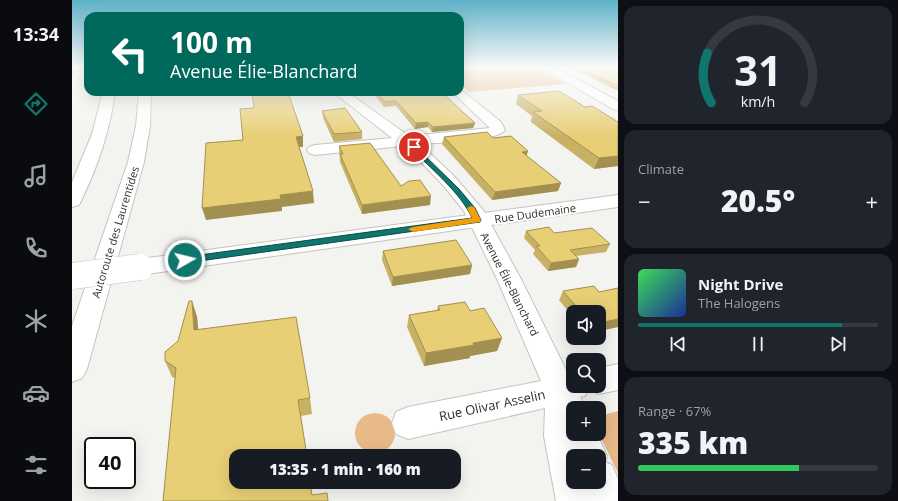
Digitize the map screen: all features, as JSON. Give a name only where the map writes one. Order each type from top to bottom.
[{"type":"main road","points":[[589,90],[618,106]]},
{"type":"main road","points":[[72,201],[96,144],[105,115],[108,96]]},
{"type":"main road","name":"Autoroute des Laurentides","points":[[72,369],[136,162],[143,126],[145,96]]},
{"type":"main road","name":"Avenue Élie-Blanchard","points":[[344,96],[418,150],[448,180],[470,206],[510,279],[570,398],[560,436],[575,501]]},
{"type":"main road","points":[[316,150],[491,133],[498,130],[496,125],[463,96]]},
{"type":"main road","name":"Rue Dudemaine","points":[[72,276],[618,201]]},
{"type":"main road","points":[[606,380],[618,377]]},
{"type":"main road","name":"Rue Olivar Asselin","points":[[408,423],[530,398],[570,398]]},
{"type":"main road","points":[[604,489],[609,501]]},
{"type":"shaded area","points":[[468,90],[489,90],[470,92]]},
{"type":"shaded area","points":[[618,411],[618,473],[602,441],[606,441],[606,414]]},
{"type":"shaded area","points":[[375,413],[389,419],[395,433],[393,440],[386,449],[364,449],[359,444],[355,433],[361,419]]},
{"type":"building","points":[[559,91],[585,107],[592,106],[618,122],[618,156],[599,158],[533,112],[542,111],[518,95]]},
{"type":"building","points":[[252,96],[289,96],[303,136],[296,137],[313,191],[280,195],[281,199],[202,208],[206,143],[243,140],[240,109],[254,108]]},
{"type":"building","points":[[380,96],[445,96],[475,123],[433,127],[428,122],[416,123],[396,101],[384,102]]},
{"type":"building","points":[[345,108],[362,132],[334,134],[322,111]]},
{"type":"building","points":[[487,132],[493,138],[511,136],[528,151],[522,152],[561,183],[495,192],[444,137]]},
{"type":"building","points":[[370,143],[401,186],[409,181],[420,180],[431,196],[362,205],[340,154],[343,154],[339,146]]},
{"type":"building","points":[[549,227],[554,233],[592,228],[610,244],[570,250],[579,259],[551,263],[536,246],[540,246],[526,231]]},
{"type":"building","points":[[456,240],[472,265],[393,277],[383,251]]},
{"type":"building","points":[[594,286],[599,292],[618,288],[618,319],[606,322],[606,305],[575,305],[563,291]]},
{"type":"building","points":[[189,301],[192,301],[194,330],[296,317],[310,398],[298,400],[306,449],[229,449],[229,489],[311,489],[312,495],[327,493],[328,501],[163,501],[176,368],[165,361],[165,352],[178,341]]},
{"type":"building","points":[[465,302],[470,311],[484,308],[502,338],[473,343],[474,345],[426,353],[409,315],[440,310],[438,306]]},
{"type":"slow traffic","points":[[413,229],[477,220],[471,208]]},
{"type":"route","points":[[185,260],[477,220],[470,206],[448,180],[414,147]]}]
